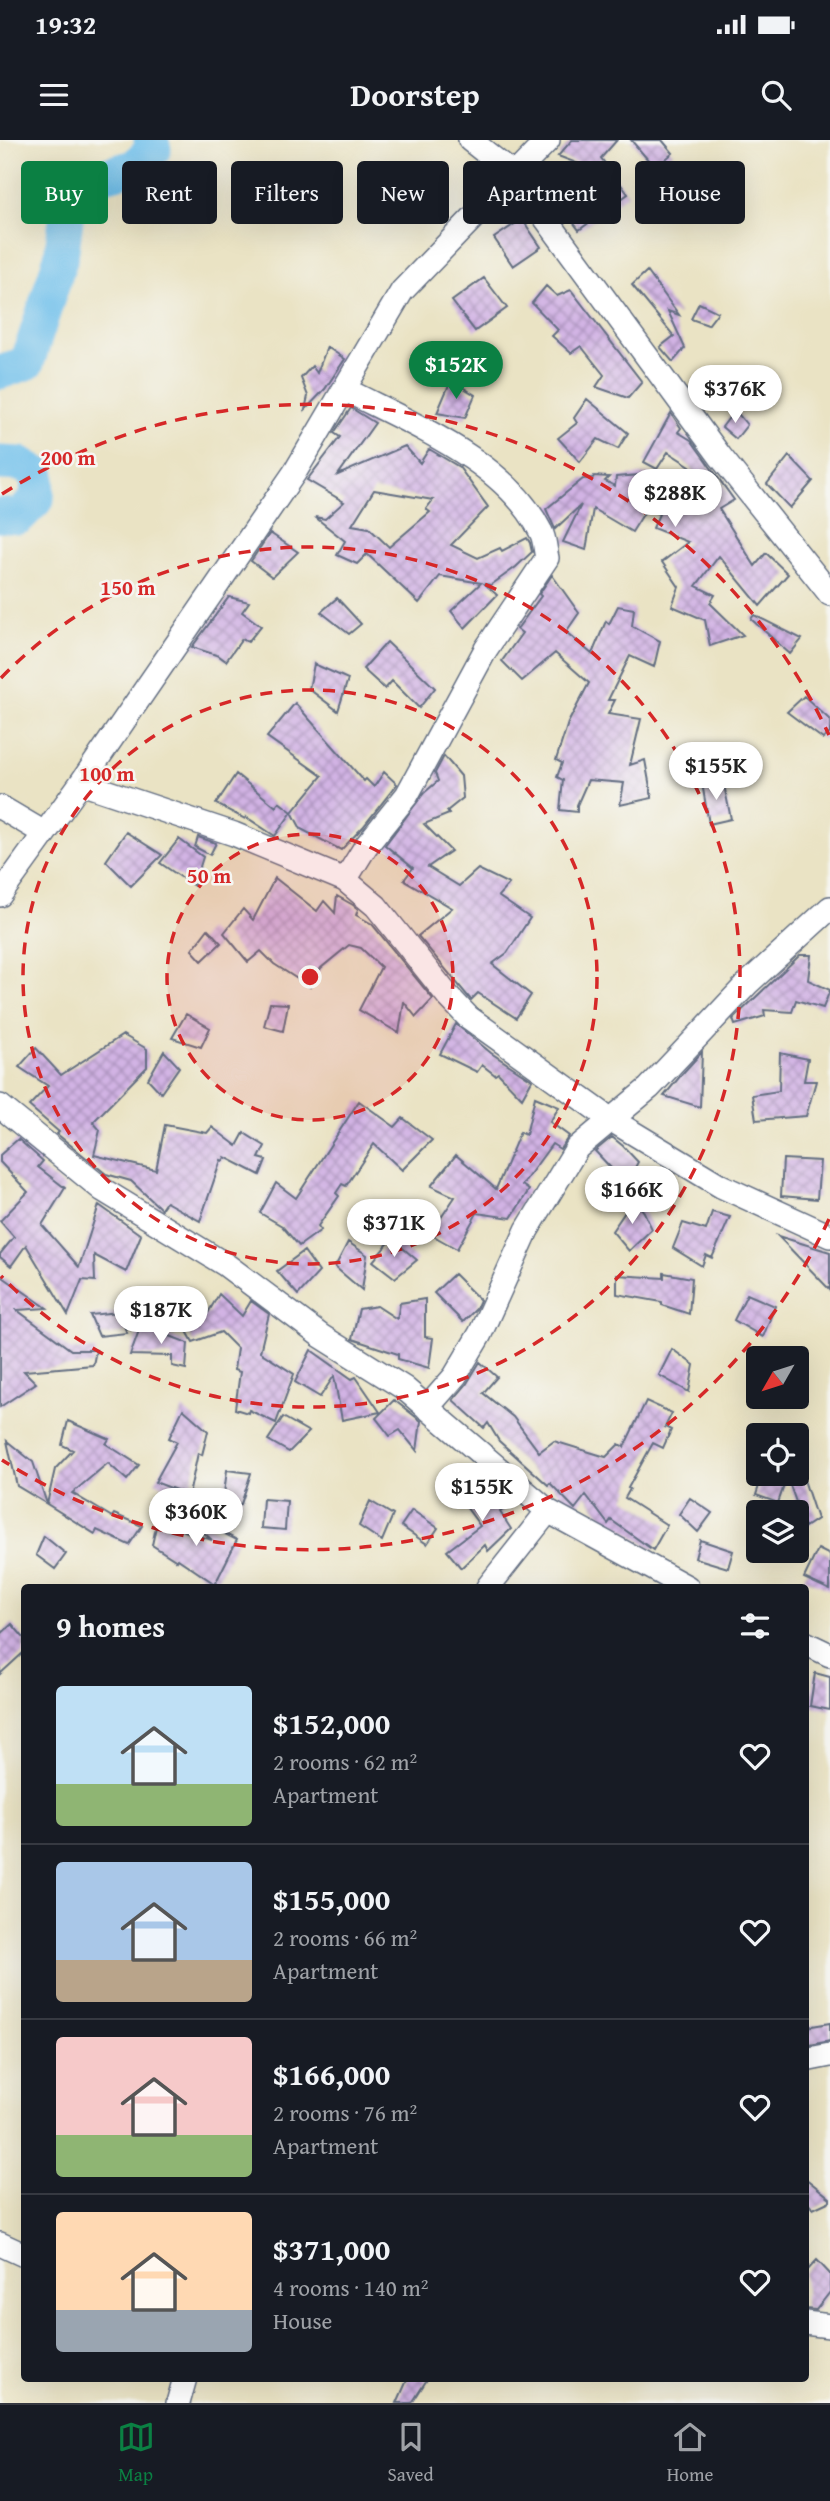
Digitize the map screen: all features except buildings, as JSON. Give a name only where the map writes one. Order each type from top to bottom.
[{"type":"street","points":[[470,140],[497,161]]},
{"type":"street","points":[[526,161],[548,140]]},
{"type":"street","points":[[0,895],[81,783],[295,471],[402,291],[466,224]]},
{"type":"street","points":[[550,224],[720,456],[830,594]]},
{"type":"street","points":[[344,389],[478,461],[520,500],[542,533],[547,558],[486,649],[407,795],[366,846],[345,880]]},
{"type":"street","points":[[81,783],[234,834],[345,880],[376,906],[468,1017],[610,1119],[721,1186],[830,1236]]},
{"type":"street","points":[[0,807],[44,833]]},
{"type":"street","points":[[428,1408],[455,1376],[480,1334],[527,1230],[578,1148],[649,1087],[747,984],[830,908]]},
{"type":"street","points":[[0,1106],[103,1190],[226,1265],[321,1336],[404,1388],[548,1511],[682,1584]]},
{"type":"street","points":[[490,1584],[548,1511]]},
{"type":"street","points":[[809,1645],[830,1655]]},
{"type":"street","points":[[809,2059],[830,2055]]},
{"type":"street","points":[[0,2245],[21,2254]]},
{"type":"street","points":[[809,2323],[830,2326]]},
{"type":"street","points":[[178,2403],[184,2382]]},
{"type":"waterway","points":[[0,372],[27,363],[61,257],[69,197],[94,178],[134,167],[154,149],[151,140]]},
{"type":"waterway","points":[[0,463],[21,464],[38,474],[37,499],[19,517],[0,515]]}]
